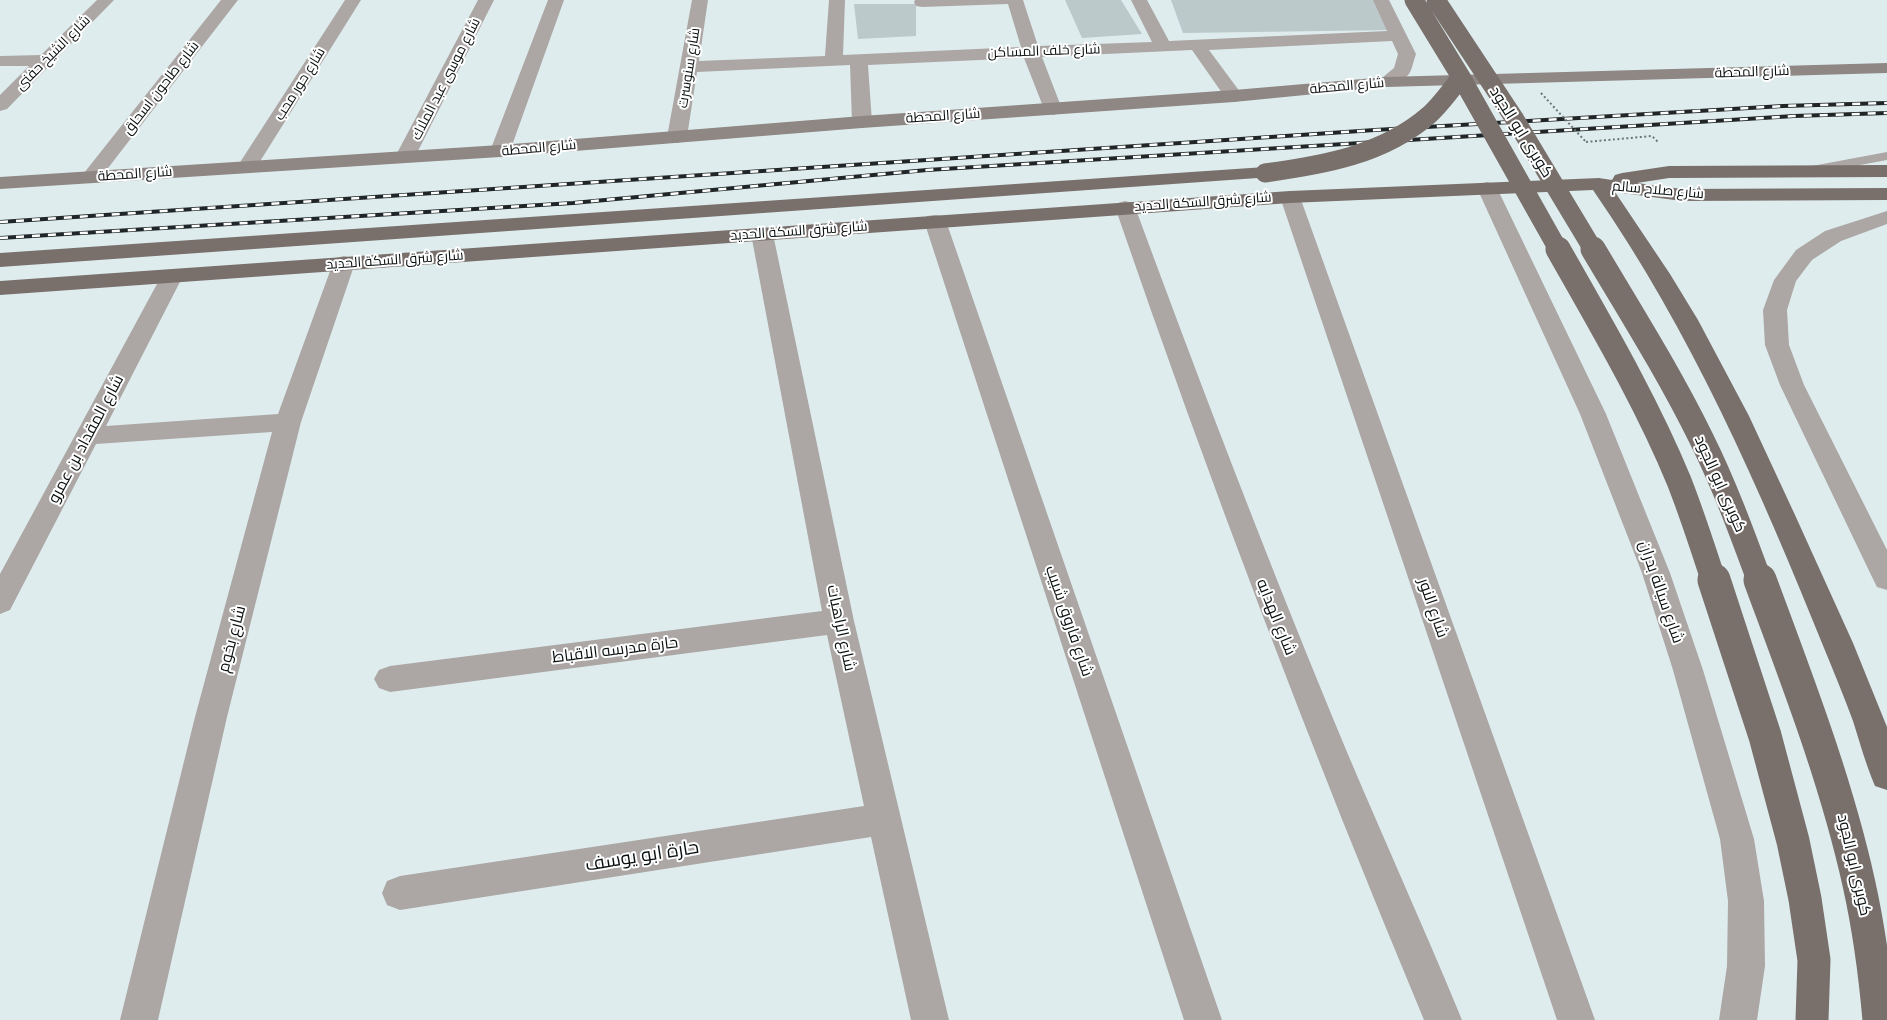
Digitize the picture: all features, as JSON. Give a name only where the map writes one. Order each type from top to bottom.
[{"type":"main road","name":"كوبرى ابو الجود","points":[[1414,0],[1461,77],[1637,391],[1679,481],[1765,736],[1792,841],[1805,899],[1814,960],[1812,1020]]},
{"type":"main road","name":"كوبرى ابو الجود","points":[[1436,0],[1513,116],[1655,352],[1697,431],[1723,487],[1822,746],[1839,800],[1854,857],[1866,917],[1876,980],[1878,1020]]},
{"type":"main road","name":"شارع المحطة","points":[[0,183],[500,151],[862,122],[1234,96],[1386,82],[1887,68]]},
{"type":"main road","points":[[0,260],[1265,173],[1305,168],[1379,146],[1408,131],[1430,114],[1461,77]]},
{"type":"main road","name":"شارع صلاح سالم","points":[[1598,184],[1632,176],[1669,172],[1887,171]]},
{"type":"main road","points":[[1598,184],[1628,224],[1664,282],[1737,418],[1776,500],[1864,705],[1887,776]]},
{"type":"main road","name":"شارع صلاح سالم","points":[[1598,184],[1682,194],[1887,194]]},
{"type":"main road","name":"شارع شرق السكة الحديد","points":[[0,288],[1125,207],[1290,197],[1598,184]]},
{"type":"street","name":"شارع الشيخ حفنى","points":[[0,105],[106,0]]},
{"type":"street","name":"شارع طاحون اسحاق","points":[[91,177],[230,0]]},
{"type":"street","name":"شارع حور محب","points":[[247,167],[353,0]]},
{"type":"street","name":"شارع موسى عبد الملاك","points":[[405,157],[486,0]]},
{"type":"street","points":[[500,151],[556,0]]},
{"type":"street","name":"شارع سنوسرت","points":[[677,137],[700,0]]},
{"type":"street","points":[[834,60],[837,0]]},
{"type":"street","points":[[922,2],[1003,0]]},
{"type":"street","points":[[1015,0],[1031,52],[1053,109]]},
{"type":"street","points":[[1139,0],[1163,46]]},
{"type":"street","points":[[1381,0],[1407,54],[1402,71],[1386,82]]},
{"type":"street","name":"شارع خلف المساكن","points":[[689,67],[1399,36]]},
{"type":"street","points":[[1197,45],[1234,96]]},
{"type":"street","points":[[0,61],[46,60]]},
{"type":"street","points":[[859,60],[862,122]]},
{"type":"street","name":"شارع سيالة بدران","points":[[1487,188],[1597,422],[1656,573],[1688,670],[1737,840],[1746,911],[1746,966],[1738,1020]]},
{"type":"street","name":"شارع النور","points":[[1290,197],[1576,1020]]},
{"type":"street","name":"شارع الهدايه","points":[[1125,207],[1179,363],[1260,576],[1443,1020]]},
{"type":"street","name":"شارع فاروق شبيب","points":[[935,221],[1203,1020]]},
{"type":"street","points":[[1881,225],[1833,236],[1804,256],[1785,280],[1775,310],[1777,346],[1792,385],[1887,579]]},
{"type":"street","name":"شارع الراهبات","points":[[762,234],[839,621],[930,1020]]},
{"type":"street","name":"شارع بخوم","points":[[138,1020],[211,717],[288,422],[344,264]]},
{"type":"street","name":"شارع المقداد بن عمرو","points":[[0,602],[172,276]]},
{"type":"street","points":[[87,436],[288,422]]},
{"type":"street","name":"حارة مدرسه الاقباط","points":[[390,679],[839,621]]},
{"type":"street","name":"حارة ابو يوسف","points":[[400,893],[884,819]]},
{"type":"lane","points":[[1808,171],[1887,156]]},
{"type":"path","points":[[1536,87],[1586,142],[1652,136]]},
{"type":"building","points":[[1065,0],[1121,0],[1142,34],[1082,38]]},
{"type":"building","points":[[1171,0],[1378,0],[1394,30],[1183,33]]},
{"type":"building","points":[[854,4],[916,4],[916,36],[858,39]]},
{"type":"railway","points":[[0,222],[1375,130],[1783,106],[1887,103]]},
{"type":"railway","points":[[0,238],[573,203],[927,170],[1794,116],[1887,113]]}]
